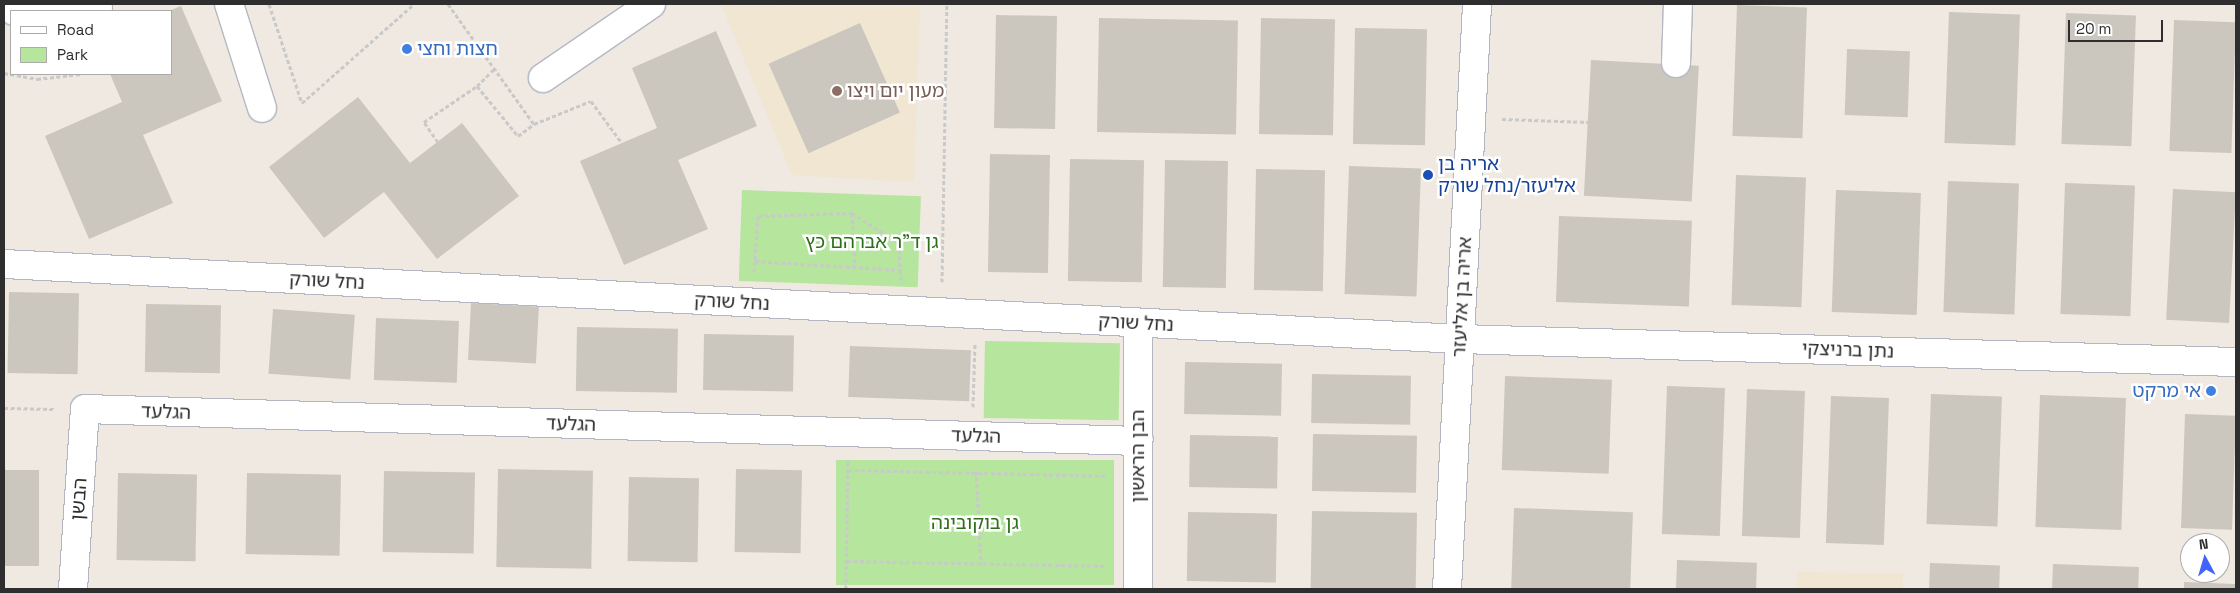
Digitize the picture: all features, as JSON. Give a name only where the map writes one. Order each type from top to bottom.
[{"type":"street","points":[[229,4],[262,108]]},
{"type":"street","points":[[543,78],[651,4]]},
{"type":"street","name":"אריה בן אליעזר","points":[[1447,589],[1477,4]]},
{"type":"street","points":[[1676,63],[1678,4]]},
{"type":"street","points":[[41,10],[98,8]]},
{"type":"street","name":"נחל שורק","points":[[4,264],[1460,339]]},
{"type":"street","name":"הבן הראשון","points":[[1138,323],[1138,578]]},
{"type":"street","name":"נתן ברניצקי","points":[[1460,339],[2236,362]]},
{"type":"street","name":"הגלעד","points":[[85,409],[1139,441]]},
{"type":"street","name":"הבשן","points":[[74,589],[85,409]]},
{"type":"path","points":[[269,4],[302,103],[414,4]]},
{"type":"path","points":[[448,4],[534,124]]},
{"type":"path","points":[[941,313],[948,4]]},
{"type":"path","points":[[438,142],[424,122],[477,86],[494,69]]},
{"type":"path","points":[[15,75],[37,79],[73,75]]},
{"type":"path","points":[[477,86],[518,136],[534,124],[591,100],[622,143]]},
{"type":"path","points":[[1471,118],[1588,122]]},
{"type":"path","points":[[852,213],[855,267]]},
{"type":"path","points":[[752,303],[758,216],[852,213],[899,243],[902,311]]},
{"type":"path","points":[[755,261],[900,270]]},
{"type":"path","points":[[973,408],[975,315]]},
{"type":"path","points":[[4,408],[85,409]]},
{"type":"path","points":[[846,589],[849,432]]},
{"type":"path","points":[[972,436],[981,564]]},
{"type":"path","points":[[848,470],[1138,477]]},
{"type":"path","points":[[847,561],[981,564],[1138,578]]},
{"type":"shaded area","name":"מעון יום ויצו","points":[[722,6],[920,7],[914,182],[792,175]]},
{"type":"shaded area","points":[[1797,572],[1903,574],[1903,589],[1797,589]]},
{"type":"green space","name":"גן ד\"ר אברהם כץ","points":[[742,190],[921,196],[918,287],[739,281]]},
{"type":"green space","points":[[985,341],[1120,343],[1119,420],[984,418]]},
{"type":"green space","name":"גן בוקובינה","points":[[836,460],[1114,460],[1114,585],[836,585]]},
{"type":"building","points":[[1737,5],[1807,7],[1802,138],[1732,136]]},
{"type":"building","points":[[181,6],[222,101],[143,135],[173,203],[89,239],[45,136],[122,102],[110,75],[172,75],[171,10]]},
{"type":"building","points":[[1949,12],[2020,14],[2015,145],[1944,143]]},
{"type":"building","points":[[2066,13],[2136,15],[2131,146],[2061,144]]},
{"type":"building","points":[[996,15],[1057,16],[1055,129],[994,128]]},
{"type":"building","points":[[1099,18],[1238,20],[1236,134],[1097,132]]},
{"type":"building","points":[[1261,18],[1335,19],[1333,135],[1259,134]]},
{"type":"building","points":[[2174,20],[2236,22],[2231,153],[2169,151]]},
{"type":"building","points":[[860,23],[900,113],[809,153],[769,64]]},
{"type":"building","points":[[1355,28],[1427,29],[1425,145],[1353,144]]},
{"type":"building","points":[[716,31],[757,126],[678,160],[708,229],[624,265],[580,161],[657,128],[632,68]]},
{"type":"building","points":[[1847,49],[1910,51],[1908,117],[1845,115]]},
{"type":"building","points":[[1591,60],[1699,66],[1692,201],[1584,196]]},
{"type":"building","points":[[358,97],[410,163],[462,123],[519,196],[437,259],[384,192],[324,238],[269,167]]},
{"type":"building","points":[[990,154],[1050,155],[1048,273],[988,272]]},
{"type":"building","points":[[1070,159],[1144,160],[1142,282],[1068,281]]},
{"type":"building","points":[[1165,160],[1228,161],[1226,288],[1163,287]]},
{"type":"building","points":[[1349,166],[1421,169],[1416,296],[1345,294]]},
{"type":"building","points":[[1256,169],[1325,170],[1323,291],[1254,290]]},
{"type":"building","points":[[1736,175],[1806,177],[1801,307],[1731,305]]},
{"type":"building","points":[[1948,181],[2019,183],[2014,314],[1943,312]]},
{"type":"building","points":[[2065,183],[2135,185],[2130,316],[2060,314]]},
{"type":"building","points":[[2173,189],[2236,192],[2229,323],[2166,320]]},
{"type":"building","points":[[1836,190],[1921,193],[1917,315],[1832,312]]},
{"type":"building","points":[[1559,216],[1692,221],[1689,307],[1556,302]]},
{"type":"building","points":[[9,292],[79,293],[78,374],[8,373]]},
{"type":"building","points":[[471,303],[539,307],[536,363],[468,360]]},
{"type":"building","points":[[146,304],[221,305],[220,373],[145,372]]},
{"type":"building","points":[[273,309],[355,315],[350,380],[268,374]]},
{"type":"building","points":[[376,318],[459,321],[457,383],[374,380]]},
{"type":"building","points":[[577,327],[678,329],[677,393],[576,391]]},
{"type":"building","points":[[704,334],[794,336],[793,392],[703,390]]},
{"type":"building","points":[[850,346],[971,350],[969,401],[848,397]]},
{"type":"building","points":[[1185,362],[1282,364],[1281,416],[1184,414]]},
{"type":"building","points":[[1312,374],[1411,376],[1410,425],[1311,423]]},
{"type":"building","points":[[1505,376],[1612,380],[1609,474],[1502,470]]},
{"type":"building","points":[[1667,386],[1725,388],[1720,536],[1662,534]]},
{"type":"building","points":[[1747,389],[1805,391],[1800,538],[1742,536]]},
{"type":"building","points":[[1931,394],[2002,396],[1997,526],[1926,524]]},
{"type":"building","points":[[2040,395],[2126,398],[2121,530],[2035,527]]},
{"type":"building","points":[[1831,396],[1889,398],[1884,545],[1826,543]]},
{"type":"building","points":[[2185,414],[2236,416],[2232,530],[2181,528]]},
{"type":"building","points":[[1313,434],[1417,436],[1416,493],[1312,491]]},
{"type":"building","points":[[1190,435],[1278,437],[1277,489],[1189,487]]},
{"type":"building","points":[[498,469],[593,471],[591,569],[496,567]]},
{"type":"building","points":[[736,469],[802,470],[801,553],[735,552]]},
{"type":"building","points":[[4,470],[39,470],[39,566],[4,566]]},
{"type":"building","points":[[384,471],[475,473],[474,554],[383,552]]},
{"type":"building","points":[[118,473],[197,474],[195,561],[116,560]]},
{"type":"building","points":[[247,473],[341,475],[340,556],[246,554]]},
{"type":"building","points":[[629,477],[699,478],[698,562],[628,561]]},
{"type":"building","points":[[1514,508],[1633,512],[1630,589],[1511,589]]},
{"type":"building","points":[[1312,511],[1417,513],[1416,589],[1311,589]]},
{"type":"building","points":[[1188,512],[1277,514],[1276,583],[1187,581]]},
{"type":"building","points":[[1677,560],[1757,563],[1756,589],[1676,589]]},
{"type":"building","points":[[1930,563],[2000,565],[1999,589],[1929,589]]},
{"type":"building","points":[[2053,564],[2139,567],[2138,589],[2052,589]]},
{"type":"building","points":[[2184,583],[2236,584],[2236,589],[2184,589]]},
{"type":"place","name":"חצות וחצי","points":[[407,49]]},
{"type":"place","name":"מעון יום ויצו","points":[[837,91]]},
{"type":"place","name":"אריה בן אליעזר/נחל שורק","points":[[1428,175]]},
{"type":"place","name":"אי מרקט","points":[[2211,391]]}]
